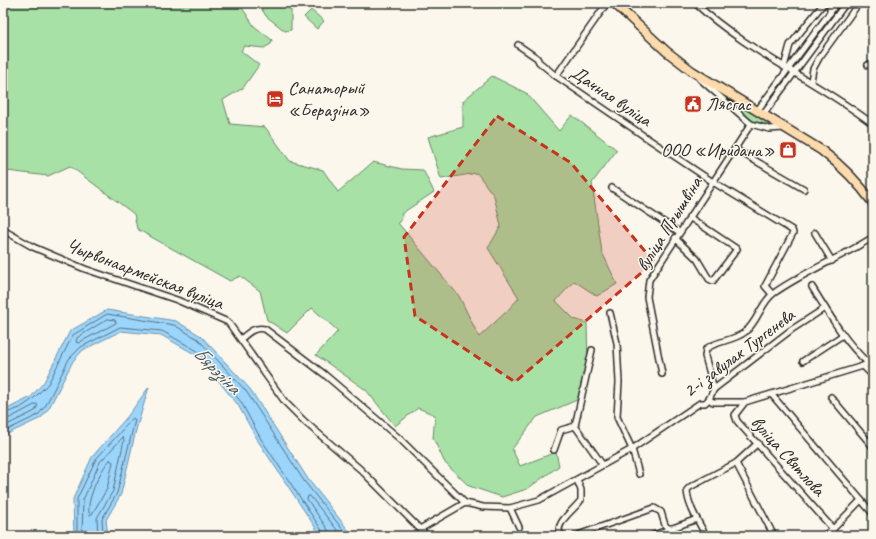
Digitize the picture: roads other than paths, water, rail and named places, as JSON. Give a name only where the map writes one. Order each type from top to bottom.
[{"type":"main road","points":[[614,3],[666,50],[692,71],[834,160],[849,173],[873,203]]},
{"type":"street","points":[[556,76],[607,3]]},
{"type":"street","points":[[695,3],[711,18],[786,68],[811,81],[873,124]]},
{"type":"street","points":[[786,68],[790,46],[824,3]]},
{"type":"street","points":[[830,3],[830,13]]},
{"type":"street","points":[[760,113],[786,68],[837,3]]},
{"type":"street","points":[[760,113],[795,72],[846,3]]},
{"type":"street","points":[[811,81],[813,69],[819,58],[859,3]]},
{"type":"street","points":[[830,13],[836,17]]},
{"type":"street","name":"Дачная вуліца","points":[[518,46],[537,58],[539,62],[556,76],[713,182],[792,230],[793,233],[765,286],[772,294]]},
{"type":"street","points":[[692,71],[751,124],[769,129],[785,128]]},
{"type":"street","name":"вуліца Прышвіна","points":[[662,374],[651,326],[647,297],[650,280],[675,238],[751,124]]},
{"type":"street","points":[[735,149],[804,189]]},
{"type":"street","points":[[612,188],[679,232]]},
{"type":"street","points":[[675,238],[697,259],[709,278],[713,281],[737,250],[689,218]]},
{"type":"street","name":"Чырвонаармейская вуліца","points":[[3,230],[33,247],[86,269],[135,284],[222,318],[228,322],[285,402],[360,470],[426,536]]},
{"type":"street","points":[[815,233],[832,261]]},
{"type":"street","points":[[714,389],[705,356],[706,349],[714,345],[727,342],[745,332],[772,294],[850,252],[873,237]]},
{"type":"street","points":[[709,399],[713,402],[745,402],[863,366],[871,361],[855,351],[812,287]]},
{"type":"street","name":"2-і завулак Тургенева","points":[[465,503],[483,507],[510,508],[539,500],[577,480],[602,464],[632,449],[700,403],[705,403],[709,399],[714,389],[791,330],[825,308]]},
{"type":"street","points":[[610,313],[617,343],[619,382],[617,417],[632,449],[639,474]]},
{"type":"street","points":[[241,339],[253,329],[258,327],[265,329],[324,374],[400,439],[465,503],[420,529]]},
{"type":"street","points":[[803,361],[843,335]]},
{"type":"street","points":[[592,350],[575,426],[602,464]]},
{"type":"street","points":[[863,366],[873,376]]},
{"type":"street","points":[[772,395],[873,514]]},
{"type":"street","points":[[832,397],[873,447]]},
{"type":"street","name":"вуліца Святлова","points":[[745,402],[736,412],[735,415],[738,421],[833,529]]},
{"type":"street","points":[[554,450],[561,430],[575,426]]},
{"type":"street","points":[[706,536],[687,496],[687,490],[736,463],[758,443]]},
{"type":"street","points":[[736,463],[774,536]]},
{"type":"street","points":[[563,536],[559,532],[558,527],[562,520],[581,500],[581,490],[577,480]]},
{"type":"street","points":[[823,536],[833,529],[861,500]]},
{"type":"street","points":[[510,508],[519,527]]},
{"type":"street","points":[[574,536],[654,508],[661,512],[665,525],[668,528],[673,528]]},
{"type":"street","points":[[651,536],[697,519]]},
{"type":"water","name":"Бярэзіна","points":[[107,310],[176,321],[201,336],[250,389],[308,479],[353,536],[321,536],[258,441],[238,405],[198,356],[161,335],[121,331],[83,350],[73,361],[49,408],[41,418],[3,436],[3,411],[31,397],[44,382],[70,331]]},
{"type":"water","points":[[149,387],[136,430],[121,494],[106,520],[108,536],[74,536],[73,499],[92,457],[127,417]]},
{"type":"place","name":"Санаторый «Беразіна»","points":[[275,99]]},
{"type":"place","name":"Лясгас","points":[[693,104]]},
{"type":"place","name":"ООО «Иридана»","points":[[788,150]]}]
